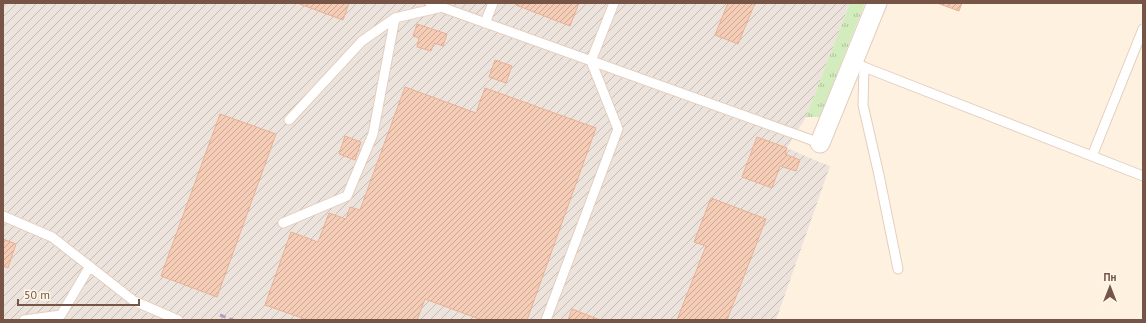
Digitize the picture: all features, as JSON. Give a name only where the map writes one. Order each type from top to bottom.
[{"type":"street","points":[[820,143],[859,64],[877,3]]},
{"type":"lane","points":[[430,3],[820,143]]},
{"type":"lane","points":[[485,23],[493,3]]},
{"type":"lane","points":[[546,320],[618,129],[591,62],[614,3]]},
{"type":"lane","points":[[289,120],[362,42],[395,18],[442,7]]},
{"type":"lane","points":[[283,223],[347,196],[373,134],[395,18]]},
{"type":"lane","points":[[1092,156],[1143,28]]},
{"type":"lane","points":[[898,269],[863,105],[859,64],[1143,176]]},
{"type":"lane","points":[[3,216],[52,237],[134,301],[178,320]]},
{"type":"lane","points":[[24,320],[61,315],[90,266]]},
{"type":"shaded area","points":[[3,3],[850,3],[806,117],[787,148],[830,166],[776,320],[3,320]]},
{"type":"green space","points":[[850,3],[865,3],[820,117],[806,117]]},
{"type":"building","points":[[297,3],[349,3],[343,20]]},
{"type":"building","points":[[516,3],[579,3],[570,26],[516,5]]},
{"type":"building","points":[[728,3],[755,3],[738,44],[715,35]]},
{"type":"building","points":[[937,3],[962,3],[959,11]]},
{"type":"building","points":[[417,24],[447,34],[443,46],[434,43],[431,51],[417,47],[419,38],[413,36]]},
{"type":"building","points":[[495,60],[512,66],[506,83],[489,77]]},
{"type":"building","points":[[405,87],[476,113],[485,88],[596,128],[527,320],[482,320],[425,299],[417,320],[308,320],[265,305],[291,232],[318,242],[329,213],[346,219],[350,207],[360,210]]},
{"type":"building","points":[[220,114],[276,134],[217,297],[161,276]]},
{"type":"building","points":[[345,136],[361,142],[355,160],[339,154]]},
{"type":"building","points":[[757,137],[787,148],[785,154],[800,160],[796,171],[780,166],[772,188],[742,177]]},
{"type":"building","points":[[711,198],[766,219],[727,320],[677,320],[706,246],[694,242]]},
{"type":"building","points":[[3,239],[16,244],[8,268],[3,266]]},
{"type":"building","points":[[572,309],[600,320],[568,320]]},
{"type":"railway","points":[[220,315],[233,320]]}]
